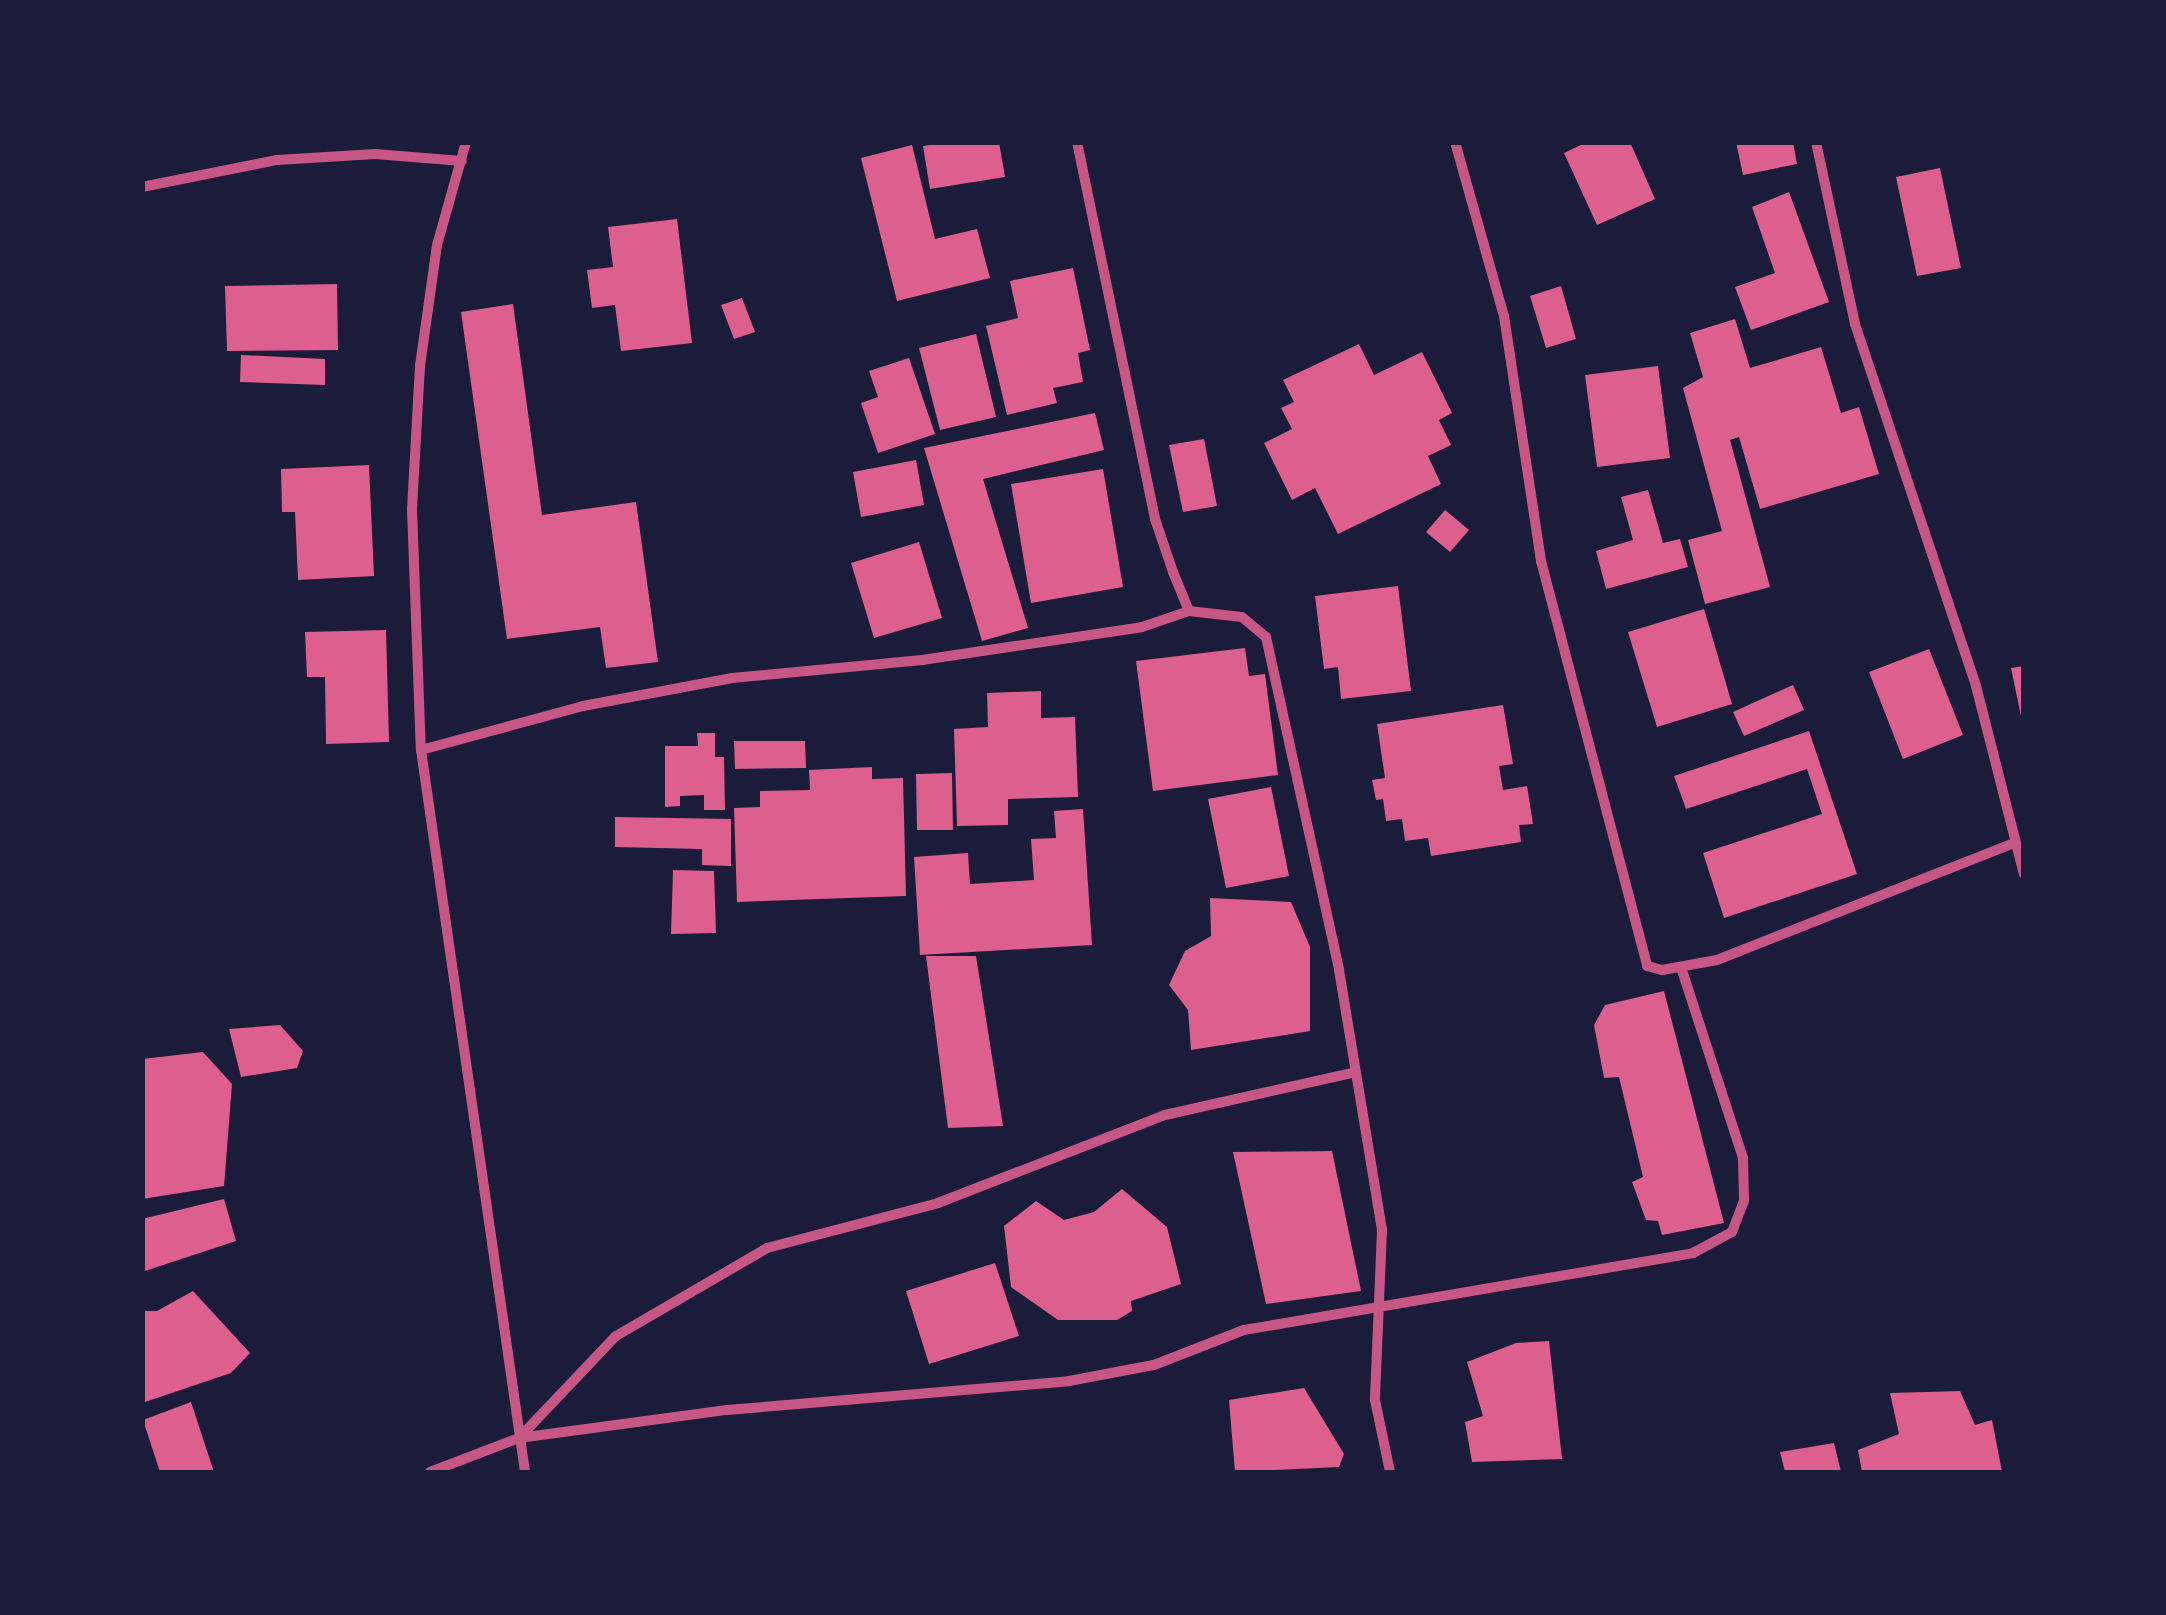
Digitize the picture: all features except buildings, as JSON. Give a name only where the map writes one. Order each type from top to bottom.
[{"type":"street","points":[[466,142],[437,245],[420,366],[412,510],[421,750],[525,1472]]},
{"type":"street","points":[[1077,142],[1155,519],[1189,611]]},
{"type":"street","points":[[1455,142],[1504,316],[1542,561],[1626,901],[1647,966],[1717,960],[2012,844]]},
{"type":"street","points":[[1816,142],[1855,324],[1976,686],[2012,844],[2024,874]]},
{"type":"street","points":[[142,187],[277,160],[375,154],[462,162]]},
{"type":"street","points":[[421,750],[583,706],[732,678],[922,660],[1142,627],[1189,611],[1242,617],[1266,637],[1338,970],[1352,1073],[1382,1230],[1375,1400],[1390,1472]]},
{"type":"street","points":[[430,1472],[519,1438],[746,1408],[1069,1382],[1154,1366],[1244,1330],[1693,1254],[1732,1232],[1744,1200],[1742,1158],[1681,966]]},
{"type":"street","points":[[519,1438],[616,1336],[767,1248],[938,1203],[1166,1115],[1352,1073]]}]
